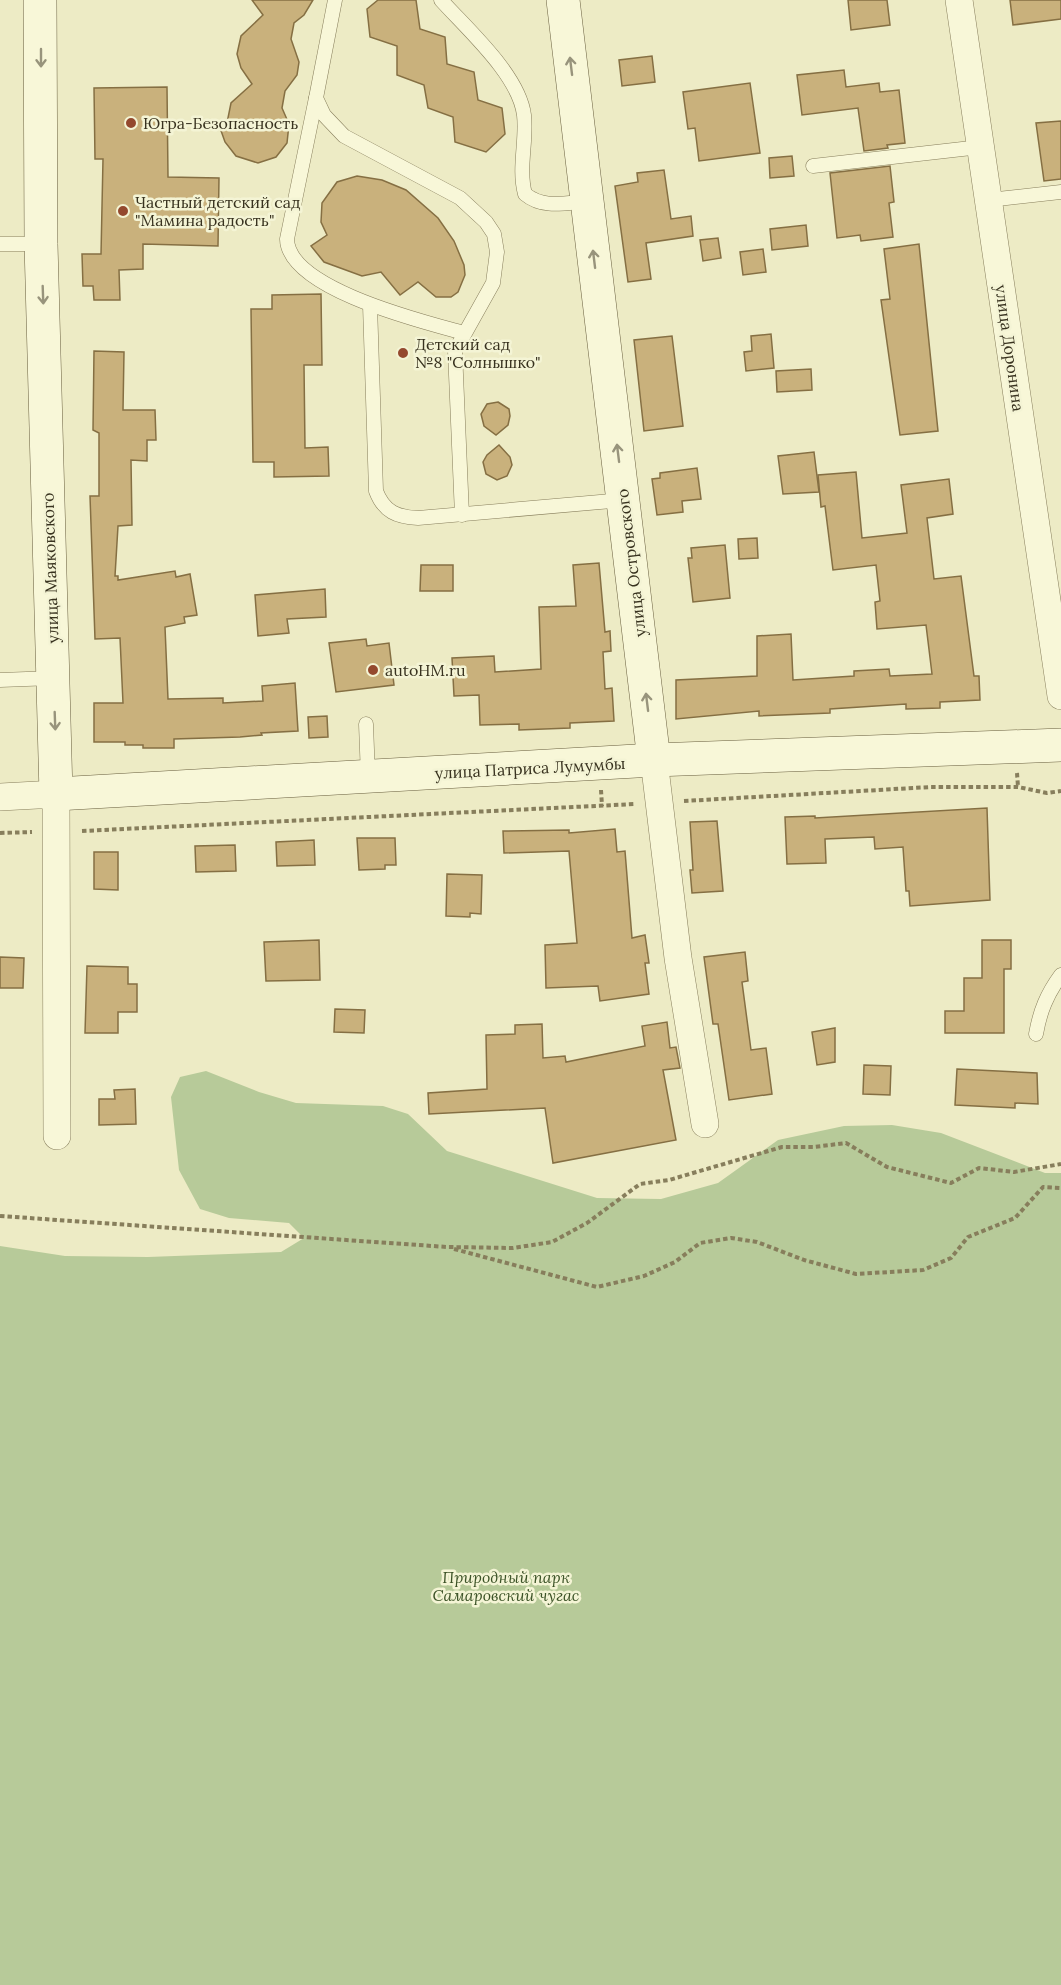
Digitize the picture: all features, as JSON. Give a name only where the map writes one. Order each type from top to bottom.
[{"type":"street","name":"улица Маяковского","points":[[40,0],[41,244],[57,832],[57,1136]]},
{"type":"street","name":"улица Островского","points":[[563,0],[678,958],[705,1124]]},
{"type":"street","name":"улица Доронина","points":[[959,0],[1061,696]]},
{"type":"street","name":"улица Патриса Лумумбы","points":[[0,797],[369,778],[654,760],[1061,745]]},
{"type":"lane","points":[[334,0],[287,248],[299,266],[338,290],[370,305],[464,333]]},
{"type":"lane","points":[[441,0],[510,79],[518,95],[525,131],[522,174],[525,194],[545,204],[587,201]]},
{"type":"lane","points":[[316,98],[324,115],[344,135],[460,198],[486,222],[494,234],[497,252],[493,283],[455,351],[462,515]]},
{"type":"lane","points":[[813,166],[981,147]]},
{"type":"lane","points":[[989,200],[1061,192]]},
{"type":"lane","points":[[0,244],[41,244]]},
{"type":"lane","points":[[370,305],[376,491],[386,510],[404,517],[462,515],[623,500]]},
{"type":"lane","points":[[0,680],[53,678]]},
{"type":"lane","points":[[366,724],[369,778]]},
{"type":"lane","points":[[1036,1034],[1039,1012],[1048,993],[1061,975]]},
{"type":"path","points":[[0,833],[660,803],[931,787],[1018,787],[1047,793],[1061,791]]},
{"type":"path","points":[[0,1216],[447,1247],[513,1248],[552,1242],[587,1222],[640,1184],[669,1180],[782,1147],[814,1148],[846,1143],[887,1167],[951,1183],[979,1168],[1014,1172],[1061,1164]]},
{"type":"path","points":[[447,1247],[597,1287],[644,1276],[675,1262],[700,1243],[730,1238],[757,1242],[804,1260],[856,1274],[922,1270],[951,1258],[968,1237],[1015,1218],[1042,1187],[1061,1188]]},
{"type":"green space","name":"Природный парк Самаровский чугас","points":[[206,1071],[259,1092],[296,1103],[383,1106],[408,1114],[447,1151],[597,1198],[661,1199],[718,1183],[778,1140],[844,1126],[892,1125],[941,1133],[1045,1173],[1061,1173],[1061,1985],[0,1985],[0,1246],[65,1256],[148,1257],[281,1252],[304,1238],[289,1223],[229,1218],[200,1209],[179,1170],[171,1097],[180,1077]]},
{"type":"building","points":[[252,0],[313,0],[304,15],[294,23],[291,39],[299,62],[297,75],[285,91],[282,108],[289,124],[287,143],[276,157],[258,163],[236,156],[225,142],[219,125],[227,123],[231,103],[252,84],[241,68],[237,54],[241,36],[263,15]]},
{"type":"building","points":[[378,0],[416,0],[420,29],[445,37],[447,64],[474,72],[478,100],[502,108],[505,134],[486,152],[455,142],[453,117],[428,108],[424,85],[397,75],[397,46],[370,37],[367,9]]},
{"type":"building","points":[[848,0],[887,0],[890,25],[851,30]]},
{"type":"building","points":[[1010,0],[1061,0],[1061,19],[1013,25]]},
{"type":"building","points":[[652,56],[655,82],[622,86],[619,60]]},
{"type":"building","points":[[844,70],[846,87],[879,83],[880,92],[899,90],[905,143],[864,151],[858,108],[802,115],[797,75]]},
{"type":"building","points":[[750,83],[760,153],[699,161],[695,128],[688,129],[683,92]]},
{"type":"building","points":[[167,87],[168,177],[219,178],[218,246],[143,244],[143,269],[119,270],[120,300],[94,300],[93,286],[83,286],[82,254],[101,254],[103,159],[95,159],[94,88]]},
{"type":"building","points":[[1061,121],[1061,179],[1044,181],[1036,123]]},
{"type":"building","points":[[792,156],[794,176],[770,178],[769,158]]},
{"type":"building","points":[[890,166],[894,202],[889,203],[893,237],[861,241],[860,235],[837,238],[830,173]]},
{"type":"building","points":[[664,170],[671,219],[691,216],[693,236],[646,243],[651,279],[628,282],[615,186],[638,182],[637,173]]},
{"type":"building","points":[[357,176],[382,180],[406,190],[438,218],[454,241],[464,265],[465,275],[458,292],[451,297],[436,297],[418,282],[400,295],[381,272],[362,276],[324,262],[311,246],[327,235],[321,222],[322,203],[337,182]]},
{"type":"building","points":[[806,225],[808,246],[772,250],[770,229]]},
{"type":"building","points":[[718,238],[721,258],[703,261],[700,240]]},
{"type":"building","points":[[919,244],[938,431],[900,435],[881,300],[890,299],[884,249]]},
{"type":"building","points":[[763,249],[766,272],[743,275],[740,252]]},
{"type":"building","points":[[321,294],[322,365],[304,365],[305,448],[328,447],[329,476],[274,477],[274,462],[253,462],[251,309],[272,309],[272,295]]},
{"type":"building","points":[[771,334],[774,368],[746,371],[744,352],[752,351],[751,336]]},
{"type":"building","points":[[672,336],[683,426],[644,431],[634,340]]},
{"type":"building","points":[[94,351],[124,352],[123,410],[155,410],[156,440],[147,440],[147,461],[131,460],[132,525],[118,526],[115,576],[118,576],[118,580],[175,571],[176,577],[190,574],[197,615],[184,617],[185,623],[165,627],[168,699],[223,698],[223,703],[263,701],[262,686],[295,683],[298,731],[261,733],[262,735],[240,737],[174,739],[174,748],[143,748],[143,745],[125,745],[125,742],[94,742],[94,703],[123,703],[120,638],[95,639],[90,496],[99,496],[99,433],[93,430]]},
{"type":"building","points":[[811,369],[812,390],[777,392],[776,371]]},
{"type":"building","points":[[498,402],[509,409],[510,416],[508,425],[496,435],[484,426],[481,414],[487,404]]},
{"type":"building","points":[[499,445],[510,457],[512,465],[507,476],[497,480],[486,474],[483,462],[487,455]]},
{"type":"building","points":[[814,452],[819,492],[783,494],[778,456]]},
{"type":"building","points":[[697,468],[701,499],[682,501],[683,512],[657,515],[652,479],[660,478],[660,473]]},
{"type":"building","points":[[856,472],[862,538],[907,533],[901,485],[949,479],[953,514],[927,518],[934,579],[961,576],[974,676],[979,676],[980,700],[940,702],[940,708],[906,709],[906,704],[830,709],[830,713],[759,716],[759,711],[676,719],[676,680],[757,676],[757,636],[791,634],[793,680],[854,676],[854,671],[889,669],[890,676],[932,674],[926,625],[877,629],[875,602],[880,601],[876,565],[833,570],[825,506],[821,507],[818,475]]},
{"type":"building","points":[[757,538],[758,558],[739,559],[738,539]]},
{"type":"building","points":[[725,545],[730,598],[693,602],[688,558],[692,558],[691,548]]},
{"type":"building","points":[[599,563],[605,632],[610,631],[611,651],[603,652],[605,689],[612,688],[614,721],[570,723],[570,728],[519,730],[519,724],[480,725],[479,695],[454,696],[452,658],[494,656],[495,672],[541,669],[539,607],[576,606],[573,565]]},
{"type":"building","points":[[421,565],[453,565],[453,591],[420,591]]},
{"type":"building","points":[[325,589],[326,617],[287,619],[289,633],[258,636],[255,595]]},
{"type":"building","points":[[366,639],[367,646],[389,643],[394,685],[336,692],[329,643]]},
{"type":"building","points":[[327,716],[328,737],[309,738],[308,717]]},
{"type":"building","points":[[987,808],[990,900],[910,906],[909,891],[906,891],[903,847],[875,849],[874,837],[825,839],[826,863],[787,864],[785,817],[815,816],[815,818]]},
{"type":"building","points":[[717,821],[723,891],[692,893],[690,822]]},
{"type":"building","points":[[615,829],[617,852],[625,851],[632,938],[645,935],[649,963],[645,963],[649,994],[600,1001],[598,986],[546,988],[545,945],[577,943],[569,851],[504,853],[503,831],[569,830],[569,833]]},
{"type":"building","points":[[357,838],[395,838],[396,865],[385,865],[385,869],[359,870]]},
{"type":"building","points":[[314,840],[315,865],[277,866],[276,842]]},
{"type":"building","points":[[235,845],[236,871],[196,872],[195,846]]},
{"type":"building","points":[[94,852],[118,852],[118,890],[94,889]]},
{"type":"building","points":[[447,874],[482,875],[481,914],[470,913],[470,917],[446,916]]},
{"type":"building","points":[[319,940],[320,980],[266,981],[264,942]]},
{"type":"building","points":[[982,940],[1011,940],[1011,969],[1004,969],[1004,1033],[945,1033],[945,1011],[964,1011],[964,978],[982,978]]},
{"type":"building","points":[[745,952],[748,981],[742,982],[751,1050],[766,1048],[772,1094],[729,1100],[718,1024],[713,1024],[704,957]]},
{"type":"building","points":[[0,957],[24,958],[23,988],[0,988]]},
{"type":"building","points":[[87,966],[128,967],[128,984],[137,984],[137,1012],[118,1012],[118,1033],[85,1033]]},
{"type":"building","points":[[335,1009],[365,1010],[364,1033],[334,1032]]},
{"type":"building","points":[[667,1022],[670,1048],[676,1047],[680,1068],[663,1070],[676,1140],[553,1163],[545,1108],[429,1114],[428,1093],[487,1089],[486,1035],[515,1034],[515,1025],[542,1024],[543,1058],[565,1056],[566,1062],[645,1046],[642,1026]]},
{"type":"building","points":[[835,1028],[835,1062],[817,1065],[812,1032]]},
{"type":"building","points":[[864,1065],[891,1066],[890,1095],[863,1094]]},
{"type":"building","points":[[957,1069],[1037,1073],[1038,1104],[1015,1103],[1015,1108],[955,1105]]},
{"type":"building","points":[[135,1089],[136,1124],[99,1125],[99,1099],[115,1099],[114,1090]]},
{"type":"place","name":"Югра-Безопасность","points":[[131,123]]},
{"type":"place","name":"Частный детский сад \"Мамина радость\"","points":[[123,211]]},
{"type":"place","name":"Детский сад №8 \"Солнышко\"","points":[[403,353]]},
{"type":"place","name":"autoHM.ru","points":[[373,670]]}]
